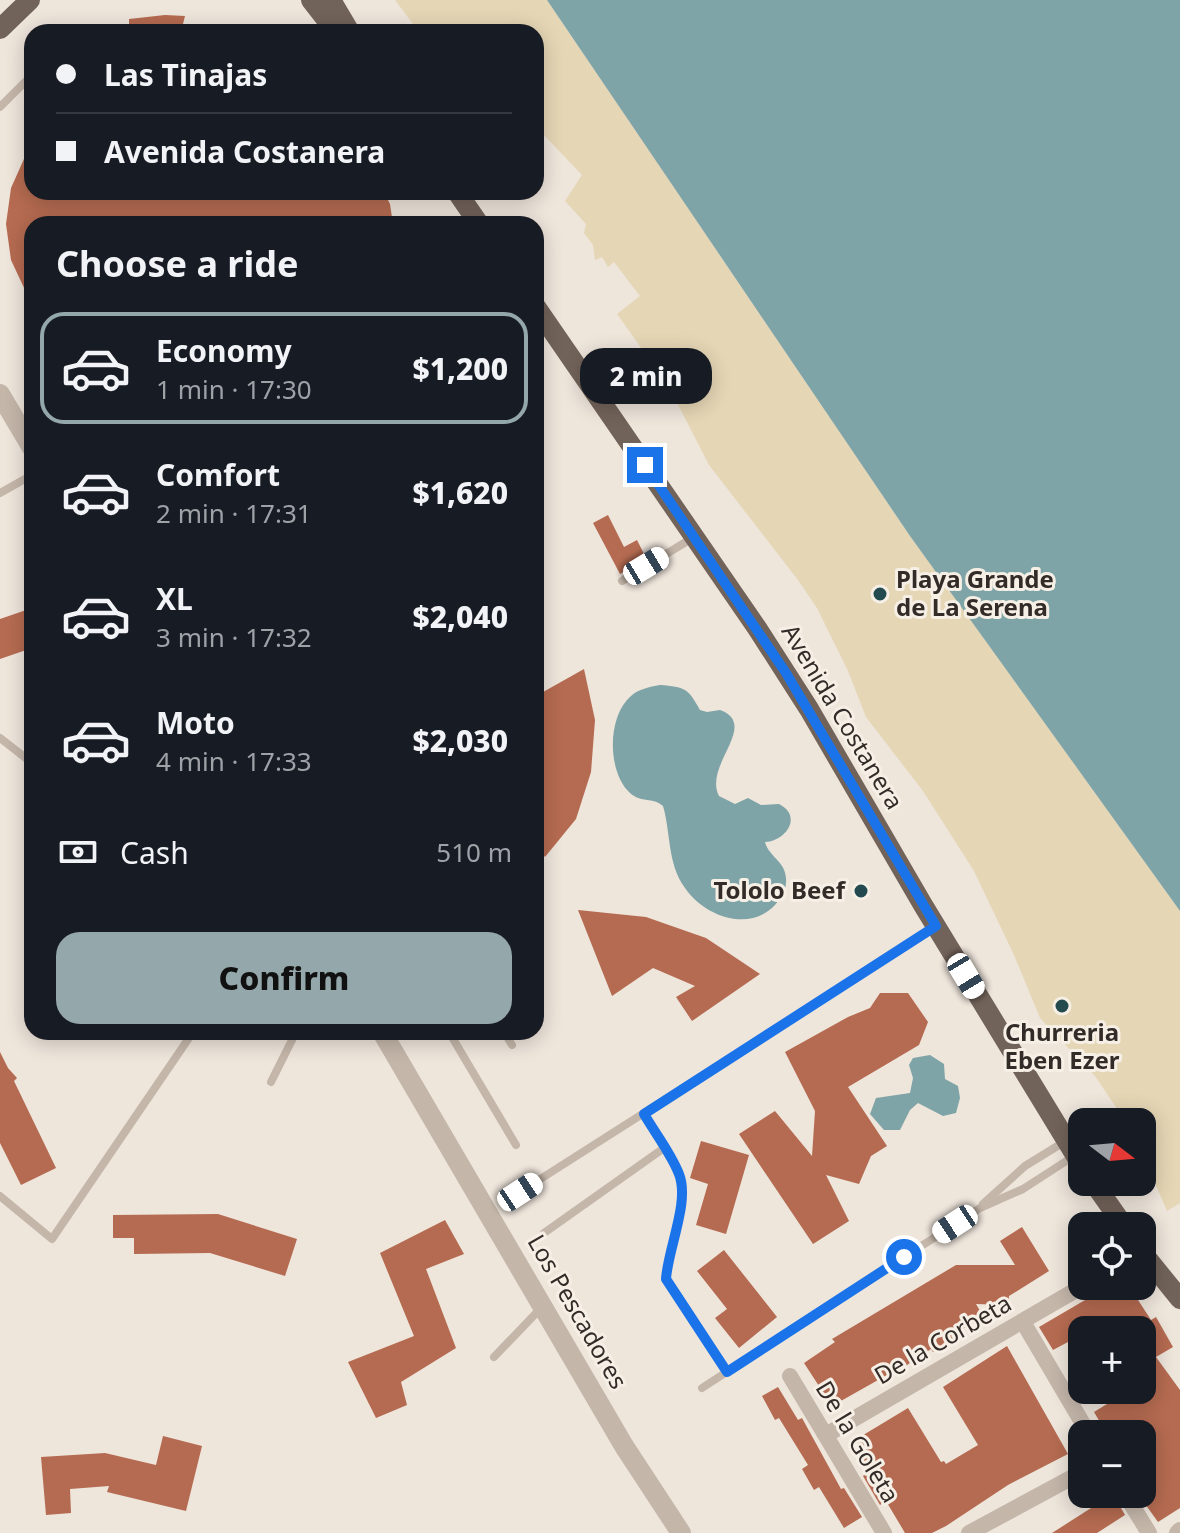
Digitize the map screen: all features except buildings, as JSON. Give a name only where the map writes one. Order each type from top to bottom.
[{"type":"main road","points":[[0,29],[30,0]]},
{"type":"main road","points":[[311,0],[330,24]]},
{"type":"main road","points":[[331,0],[345,24]]},
{"type":"main road","name":"Avenida Costanera","points":[[544,319],[804,702],[1068,1145]]},
{"type":"main road","points":[[1156,1269],[1180,1299]]},
{"type":"street","points":[[0,394],[24,434]]},
{"type":"street","name":"Los Pescadores","points":[[387,1040],[644,1480],[681,1533]]},
{"type":"street","name":"De la Corbeta","points":[[826,1435],[1068,1295]]},
{"type":"street","points":[[1023,1322],[1081,1420]]},
{"type":"street","name":"De la Goleta","points":[[790,1376],[884,1533]]},
{"type":"street","points":[[969,1533],[1068,1480]]},
{"type":"street","points":[[1134,1508],[1149,1533]]},
{"type":"lane","points":[[0,107],[24,83]]},
{"type":"lane","points":[[0,493],[24,480]]},
{"type":"lane","points":[[622,581],[695,537]]},
{"type":"lane","points":[[0,738],[24,757]]},
{"type":"lane","points":[[520,1192],[936,926]]},
{"type":"lane","points":[[0,1196],[52,1239],[188,1040]]},
{"type":"lane","points":[[271,1082],[292,1040]]},
{"type":"lane","points":[[454,1040],[516,1145]]},
{"type":"lane","points":[[509,1040],[512,1045]]},
{"type":"lane","points":[[644,1114],[680,1175],[682,1200],[666,1279],[727,1372]]},
{"type":"lane","points":[[544,1233],[664,1148]]},
{"type":"lane","points":[[980,1208],[1025,1166],[1068,1156]]},
{"type":"lane","points":[[702,1388],[980,1208],[1023,1189],[1068,1159]]},
{"type":"lane","points":[[494,1357],[543,1306]]},
{"type":"sand","name":"Playa Grande de La Serena","points":[[395,0],[547,0],[910,536],[1180,911],[1180,1203],[1167,1211],[1156,1185],[1156,1108],[1117,1108],[1095,1076],[1040,1018],[974,871],[923,791],[866,717],[848,671],[817,608],[709,465],[669,387],[617,314],[640,296],[614,262],[608,267],[602,257],[595,260],[593,245],[584,233],[586,224],[565,201],[582,175],[544,135],[544,24],[413,24]]},
{"type":"water","points":[[547,0],[1180,0],[1180,911],[910,536]]},
{"type":"water","points":[[660,685],[685,690],[700,710],[720,710],[731,717],[733,736],[718,772],[716,784],[719,796],[735,804],[748,798],[761,805],[779,804],[790,815],[791,821],[785,833],[765,842],[783,867],[785,889],[775,905],[753,918],[727,918],[693,898],[675,868],[663,806],[634,796],[622,784],[617,772],[613,744],[617,717],[634,694]]},
{"type":"water","points":[[930,1055],[944,1064],[945,1079],[958,1086],[960,1098],[956,1113],[943,1116],[918,1103],[910,1110],[900,1130],[884,1130],[870,1114],[876,1098],[910,1093],[913,1078],[909,1065],[913,1058]]},
{"type":"place","name":"Playa Grande de La Serena","points":[[880,594]]},
{"type":"place","name":"Tololo Beef","points":[[861,891]]},
{"type":"place","name":"Churreria Eben Ezer","points":[[1062,1006]]},
{"type":"route","points":[[645,465],[809,709],[936,926],[644,1114],[680,1175],[682,1200],[666,1279],[727,1372],[904,1257]]}]
